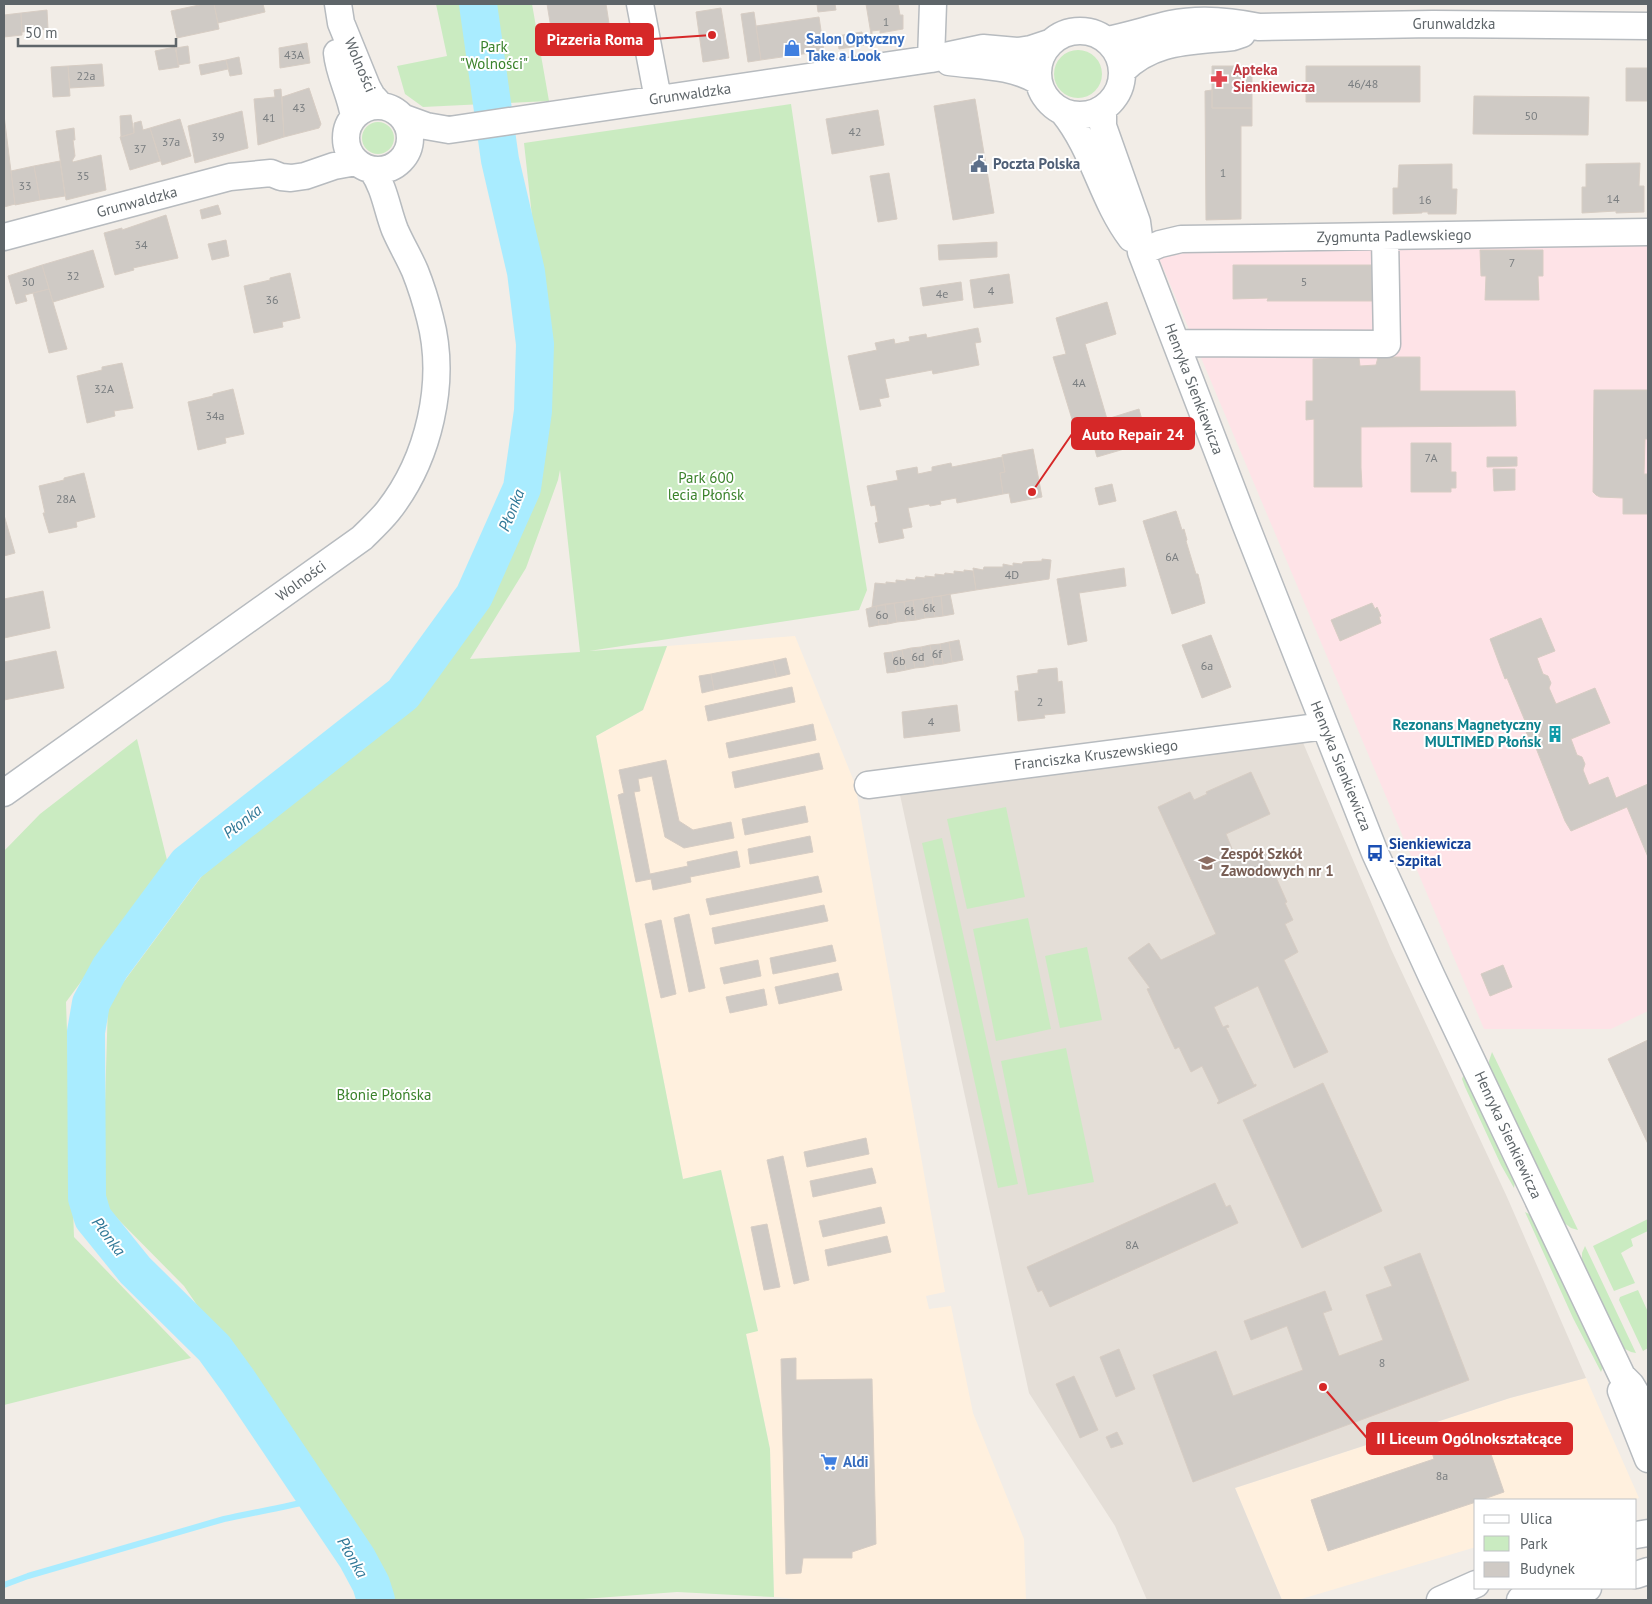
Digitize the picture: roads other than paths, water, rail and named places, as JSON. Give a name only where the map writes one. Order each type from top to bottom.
[{"type":"street","points":[[640,4],[658,99]]},
{"type":"street","points":[[931,59],[933,4]]},
{"type":"street","name":"Wolności","points":[[339,13],[367,87],[381,106]]},
{"type":"street","name":"Wolności","points":[[339,13],[337,56],[351,100],[350,125]]},
{"type":"street","name":"Grunwaldzka","points":[[1107,40],[1172,24],[1199,21],[1238,23],[1259,27],[1433,14],[1537,14],[1648,26]]},
{"type":"street","name":"Grunwaldzka","points":[[1122,71],[1132,60],[1153,48],[1169,44],[1233,37],[1259,27]]},
{"type":"street","points":[[1071,31],[1096,34],[1107,40],[1118,54],[1122,71],[1120,85],[1114,98],[1104,108],[1084,115],[1073,115],[1063,112],[1052,104],[1043,94],[1038,81],[1039,61],[1049,43],[1071,31]]},
{"type":"street","name":"Grunwaldzka","points":[[403,158],[419,144],[449,130],[931,59],[983,48],[1018,51],[1049,43]]},
{"type":"street","name":"Grunwaldzka","points":[[931,59],[1015,70],[1027,74],[1038,81]]},
{"type":"street","points":[[381,106],[390,108],[404,118],[410,135],[403,158],[386,170],[364,166],[350,154],[346,144],[350,125],[366,108],[381,106]]},
{"type":"street","name":"Henryka Sienkiewicza","points":[[1104,108],[1103,126],[1137,222],[1141,252],[1375,853],[1410,931],[1622,1376],[1631,1385],[1648,1413]]},
{"type":"street","name":"Henryka Sienkiewicza","points":[[1063,112],[1074,126],[1087,149],[1119,223],[1141,252]]},
{"type":"street","name":"Grunwaldzka","points":[[404,118],[421,125],[449,130]]},
{"type":"street","name":"Grunwaldzka","points":[[271,173],[290,162],[328,148],[350,125]]},
{"type":"street","name":"Wolności","points":[[403,158],[401,186],[412,223],[416,273]]},
{"type":"street","name":"Grunwaldzka","points":[[4,237],[230,177],[271,173],[291,178],[304,176],[334,166],[364,166]]},
{"type":"street","name":"Wolności","points":[[4,793],[362,538],[388,511],[411,475],[425,443],[434,407],[435,341],[416,273],[395,229],[383,191],[364,166]]},
{"type":"street","name":"Zygmunta Padlewskiego","points":[[1141,252],[1160,244],[1181,239],[1648,232]]},
{"type":"street","points":[[1176,343],[1387,344],[1385,237]]},
{"type":"street","name":"Franciszka Kruszewskiego","points":[[868,784],[1325,726]]},
{"type":"street","name":"Henryka Sienkiewicza","points":[[1622,1376],[1620,1390],[1648,1460]]},
{"type":"street","points":[[1440,1600],[1474,1585]]},
{"type":"street","points":[[1520,1600],[1564,1594],[1584,1589]]},
{"type":"waterway","name":"Płonka","points":[[376,1600],[371,1584],[357,1558],[214,1348],[135,1270],[93,1218],[87,1198],[86,1032],[91,1003],[110,968],[187,864],[403,694],[474,596],[522,488],[533,411],[535,344],[526,272],[500,160],[478,4]]},
{"type":"waterway","points":[[4,1585],[28,1576],[224,1519],[317,1499]]},
{"type":"place","name":"Pizzeria Roma","points":[[712,35]]},
{"type":"place","name":"Salon Optyczny Take a Look","points":[[792,48]]},
{"type":"place","name":"Apteka Sienkiewicza","points":[[1219,79]]},
{"type":"place","name":"Poczta Polska","points":[[979,164]]},
{"type":"place","name":"Auto Repair 24","points":[[1032,492]]},
{"type":"place","name":"Rezonans Magnetyczny MULTIMED Płońsk","points":[[1555,734]]},
{"type":"place","name":"Sienkiewicza - Szpital","points":[[1375,853]]},
{"type":"place","name":"Zespół Szkół Zawodowych nr 1","points":[[1207,863]]},
{"type":"place","name":"II Liceum Ogólnokształcące","points":[[1323,1387]]},
{"type":"place","name":"Aldi","points":[[829,1462]]},
{"type":"park label","name":"Park \"Wolności\"","points":[[494,56]]},
{"type":"park label","name":"Park 600 lecia Płońsk","points":[[706,486]]},
{"type":"park label","name":"Błonie Płońska","points":[[384,1095]]}]
